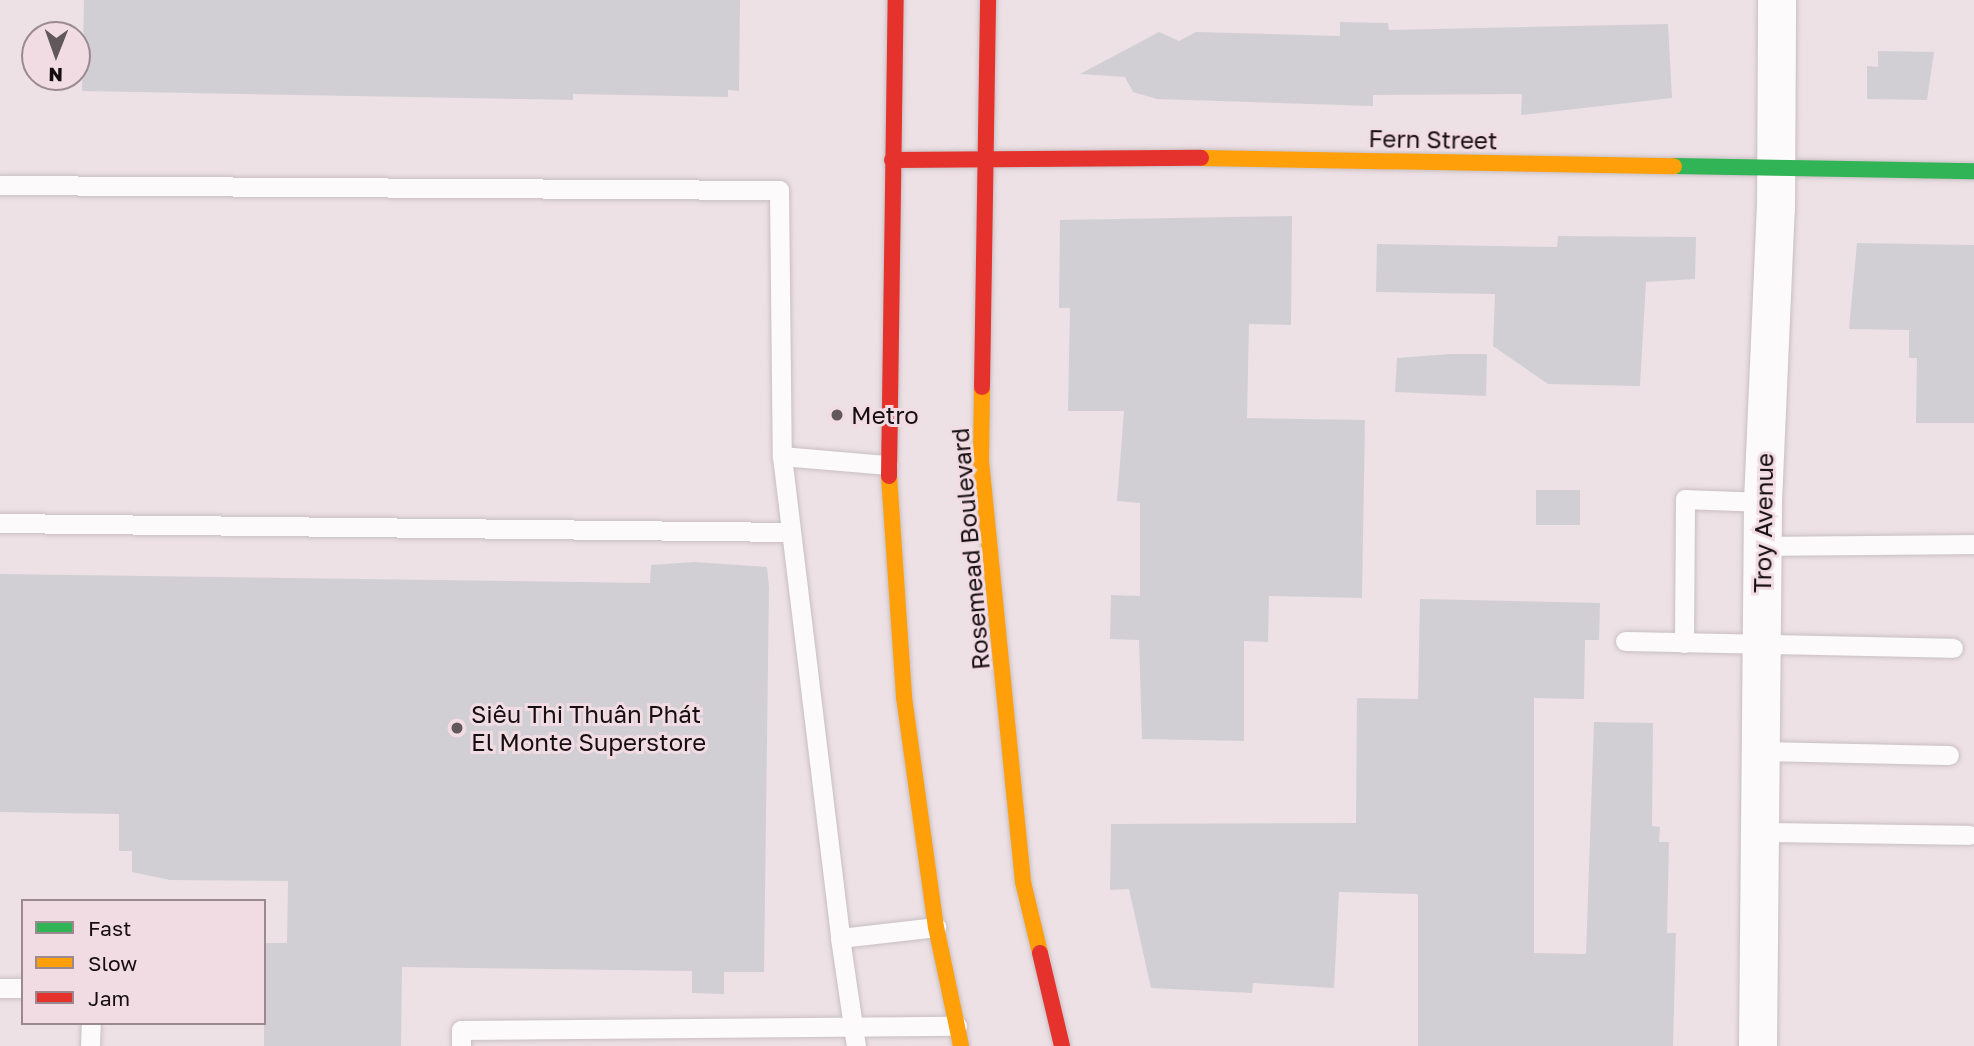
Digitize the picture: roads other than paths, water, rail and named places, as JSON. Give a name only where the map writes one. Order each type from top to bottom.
[{"type":"main road","points":[[896,0],[888,465],[904,697],[936,927],[961,1046]]},
{"type":"main road","name":"Rosemead Boulevard","points":[[988,0],[981,461],[1023,882],[1062,1046]]},
{"type":"main road","name":"Fern Street","points":[[892,160],[984,161],[1050,155],[1974,171]]},
{"type":"main road","points":[[1037,1024],[1047,983]]},
{"type":"street","name":"Troy Avenue","points":[[1758,1046],[1762,546],[1777,168],[1777,0]]},
{"type":"lane","points":[[0,186],[779,190],[782,456],[789,533],[855,1036]]},
{"type":"lane","points":[[782,456],[888,465]]},
{"type":"lane","points":[[1684,643],[1685,499],[1763,502]]},
{"type":"lane","points":[[0,523],[789,533]]},
{"type":"lane","points":[[1762,546],[1974,544]]},
{"type":"lane","points":[[1625,641],[1953,648]]},
{"type":"lane","points":[[1760,751],[1949,755]]},
{"type":"lane","points":[[1760,832],[1969,835]]},
{"type":"lane","points":[[840,937],[936,927]]},
{"type":"lane","points":[[0,988],[21,988]]},
{"type":"lane","points":[[90,1046],[91,1025]]},
{"type":"lane","points":[[461,1046],[461,1030],[855,1036],[957,1026]]},
{"type":"place","name":"Metro","points":[[837,415]]},
{"type":"place","name":"Siêu Thi Thuân Phát El Monte Superstore","points":[[457,728]]}]
